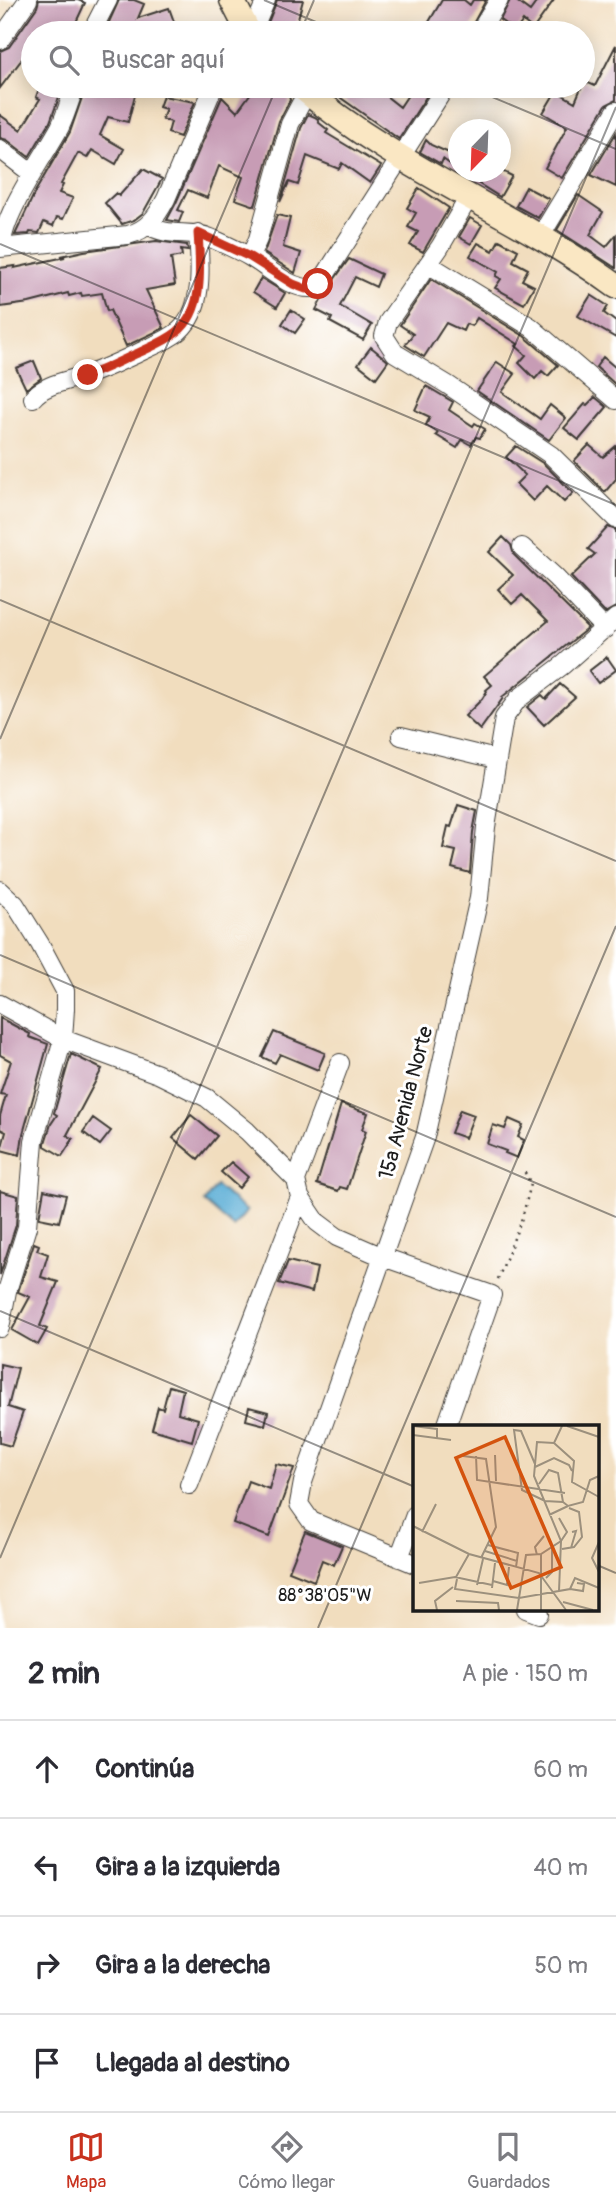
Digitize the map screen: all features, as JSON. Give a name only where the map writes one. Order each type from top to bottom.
[{"type":"street","points":[[0,40],[28,0]]},
{"type":"street","points":[[232,0],[244,21]]},
{"type":"street","points":[[256,21],[266,0]]},
{"type":"street","points":[[486,21],[499,0]]},
{"type":"street","points":[[96,21],[104,1]]},
{"type":"street","points":[[71,98],[60,127],[31,173],[4,227],[1,248],[128,235],[148,226],[166,199],[209,98]]},
{"type":"street","points":[[250,257],[258,239],[300,98]]},
{"type":"street","points":[[316,98],[401,159],[540,237],[616,286]]},
{"type":"street","points":[[148,226],[162,232],[198,233],[250,257],[293,284],[306,289],[313,288],[326,274],[439,98]]},
{"type":"street","points":[[540,237],[616,111]]},
{"type":"street","points":[[0,149],[31,173]]},
{"type":"street","points":[[469,197],[388,322],[384,336],[390,348],[403,359],[458,392],[551,455],[616,519]]},
{"type":"street","points":[[33,398],[55,385],[102,370],[178,331],[188,319],[197,294],[201,265],[198,233]]},
{"type":"street","points":[[428,264],[531,327],[616,400]]},
{"type":"street","points":[[522,547],[610,623]]},
{"type":"street","name":"15a Avenida Norte","points":[[407,1561],[311,1521],[299,1504],[303,1482],[425,1137],[479,898],[500,731],[510,708],[610,623]]},
{"type":"street","points":[[401,736],[496,759]]},
{"type":"street","points":[[0,890],[15,904],[65,990],[63,1039],[36,1126],[27,1227],[7,1292],[0,1328]]},
{"type":"street","points":[[0,1004],[63,1039],[158,1074],[207,1098],[247,1131],[298,1189],[317,1222],[337,1237],[383,1257],[492,1296],[447,1425]]},
{"type":"street","points":[[189,1485],[298,1189],[341,1063]]},
{"type":"street","points":[[407,1561],[413,1526]]},
{"type":"path","points":[[492,1296],[522,1217],[531,1184],[523,1170]]},
{"type":"water","points":[[216,1186],[247,1211],[233,1227],[204,1202]]},
{"type":"building","points":[[39,0],[78,0],[85,3],[77,21],[27,21]]},
{"type":"building","points":[[119,0],[134,0],[144,4],[138,18],[169,8],[174,21],[109,21]]},
{"type":"building","points":[[277,0],[303,0],[297,21],[269,21]]},
{"type":"building","points":[[442,0],[464,0],[470,5],[473,0],[486,0],[475,21],[430,21]]},
{"type":"building","points":[[510,0],[515,0],[530,11],[538,0],[554,0],[539,21],[500,20]]},
{"type":"building","points":[[21,30],[21,60],[0,88],[0,51],[9,47]]},
{"type":"building","points":[[616,45],[616,100],[606,105],[562,178],[545,168],[567,127],[543,113],[552,98],[568,98],[575,102],[577,98],[595,98],[595,86]]},
{"type":"building","points":[[38,98],[59,98],[50,122],[29,157],[7,140],[0,138],[0,115],[21,130],[40,99]]},
{"type":"building","points":[[82,98],[134,98],[128,122],[108,117],[100,135],[124,149],[116,164],[92,150],[87,158],[78,153],[61,184],[63,185],[59,193],[73,198],[63,219],[57,217],[53,226],[44,222],[39,233],[15,235],[35,192],[70,132]]},
{"type":"building","points":[[162,98],[195,102],[180,137],[168,133],[171,122],[162,119],[166,109],[159,107]]},
{"type":"building","points":[[222,98],[237,112],[247,98],[290,100],[279,121],[255,206],[235,199],[243,177],[219,166],[207,198],[188,190],[178,210],[183,212],[179,222],[167,220]]},
{"type":"building","points":[[341,98],[389,98],[400,107],[406,98],[425,98],[399,139]]},
{"type":"building","points":[[308,114],[319,120],[328,130],[326,133],[381,166],[370,183],[342,163],[339,169],[307,156],[298,185],[289,182],[280,202],[301,128]]},
{"type":"building","points":[[616,133],[616,187],[591,175]]},
{"type":"building","points":[[426,140],[448,153],[448,163],[443,159],[441,164],[420,152]]},
{"type":"building","points":[[143,169],[162,179],[143,213],[122,224],[105,203],[116,193],[119,196]]},
{"type":"building","points":[[476,182],[509,182],[500,197]]},
{"type":"building","points":[[526,187],[549,199],[538,218],[516,206]]},
{"type":"building","points":[[419,188],[449,208],[423,252],[410,245],[418,232],[408,227],[416,213],[407,208]]},
{"type":"building","points":[[578,195],[603,212],[590,235],[606,247],[616,235],[616,268],[557,230]]},
{"type":"building","points":[[277,215],[290,218],[283,247],[301,253],[295,273],[264,253]]},
{"type":"building","points":[[470,218],[482,225],[471,244],[459,237]]},
{"type":"building","points":[[499,240],[518,250],[513,261],[528,269],[522,280],[534,286],[524,304],[495,288],[501,279],[496,276],[498,272],[470,256],[478,243],[493,251]]},
{"type":"building","points":[[156,241],[187,245],[188,251],[181,250],[182,256],[171,258],[175,285],[146,290],[164,328],[126,346],[110,310],[107,311],[102,293],[69,296],[68,293],[0,307],[0,268],[15,266],[14,268],[84,251]]},
{"type":"building","points":[[349,259],[381,274],[376,287],[355,277],[340,306],[372,325],[363,340],[330,322],[332,318],[316,310]]},
{"type":"building","points":[[261,278],[285,293],[277,307],[253,292]]},
{"type":"building","points":[[431,279],[524,336],[558,365],[548,376],[542,371],[535,379],[519,363],[526,355],[516,346],[518,344],[477,318],[472,326],[466,324],[463,331],[446,323],[424,357],[405,345],[413,334],[400,325]]},
{"type":"building","points":[[591,295],[608,306],[604,313],[616,322],[616,338],[578,316]]},
{"type":"building","points":[[291,310],[305,319],[295,333],[282,324]]},
{"type":"building","points":[[371,347],[388,361],[376,378],[358,364]]},
{"type":"building","points":[[603,357],[616,368],[616,385],[596,367]]},
{"type":"building","points":[[34,361],[41,378],[26,389],[16,368]]},
{"type":"building","points":[[497,362],[515,374],[502,392],[540,419],[550,405],[566,418],[549,440],[477,391]]},
{"type":"building","points":[[426,386],[453,402],[449,410],[473,426],[475,423],[485,429],[480,438],[476,437],[471,445],[462,440],[457,448],[436,435],[438,433],[426,425],[430,417],[415,410]]},
{"type":"building","points":[[595,397],[607,407],[579,440],[564,428],[585,404]]},
{"type":"building","points":[[589,445],[603,457],[616,446],[616,479],[605,492],[574,461]]},
{"type":"building","points":[[516,446],[544,464],[573,493],[564,502],[547,486],[533,501],[516,484],[525,475],[506,457]]},
{"type":"building","points":[[608,527],[616,530],[616,607],[605,613],[571,577],[595,554],[588,549]]},
{"type":"building","points":[[503,537],[511,545],[514,555],[588,628],[502,697],[480,730],[465,716],[492,685],[484,676],[548,621],[522,595],[512,604],[498,589],[513,575],[489,552]]},
{"type":"building","points":[[607,657],[616,670],[598,683],[589,671]]},
{"type":"building","points":[[560,684],[575,697],[544,725],[527,707],[542,695],[546,699]]},
{"type":"building","points":[[458,805],[477,811],[470,873],[452,868],[456,851],[443,848],[448,826],[451,827]]},
{"type":"building","points":[[0,1018],[30,1034],[29,1037],[48,1044],[23,1134],[20,1155],[1,1150],[6,1132],[0,1129],[0,1116],[6,1095],[0,1094],[11,1061],[0,1055]]},
{"type":"building","points":[[274,1032],[325,1053],[318,1070],[280,1054],[275,1063],[262,1057]]},
{"type":"building","points":[[71,1054],[102,1069],[67,1135],[73,1139],[62,1156],[45,1146],[45,1143],[57,1115],[54,1113]]},
{"type":"building","points":[[341,1104],[368,1113],[362,1129],[366,1131],[347,1189],[340,1187],[338,1191],[317,1184]]},
{"type":"building","points":[[460,1110],[474,1115],[465,1138],[451,1133]]},
{"type":"building","points":[[191,1115],[217,1136],[198,1159],[173,1138]]},
{"type":"building","points":[[93,1118],[111,1131],[100,1145],[83,1132]]},
{"type":"building","points":[[509,1119],[523,1125],[518,1137],[524,1140],[517,1158],[487,1144],[493,1125],[505,1129]]},
{"type":"building","points":[[231,1162],[248,1177],[239,1188],[221,1172]]},
{"type":"building","points":[[44,1190],[66,1195],[59,1222],[39,1218]]},
{"type":"building","points":[[0,1191],[18,1196],[16,1225],[0,1275]]},
{"type":"building","points":[[34,1243],[39,1245],[37,1250],[48,1254],[41,1277],[58,1282],[40,1326],[47,1329],[38,1345],[12,1330],[30,1297],[18,1292]]},
{"type":"building","points":[[288,1261],[317,1268],[312,1292],[279,1283]]},
{"type":"building","points":[[0,1364],[18,1368],[8,1407],[23,1412],[11,1446],[0,1443]]},
{"type":"building","points":[[169,1386],[183,1390],[178,1413],[198,1419],[192,1441],[152,1429],[158,1407],[163,1409]]},
{"type":"building","points":[[249,1407],[268,1412],[265,1425],[246,1420]]},
{"type":"building","points":[[276,1464],[294,1468],[269,1537],[233,1523],[248,1481],[269,1489]]},
{"type":"building","points":[[305,1531],[342,1546],[334,1565],[322,1560],[314,1581],[289,1571]]},
{"type":"route","points":[[88,375],[149,348],[184,325],[197,294],[201,258],[198,233],[250,257],[300,287],[313,288],[318,284]]}]
